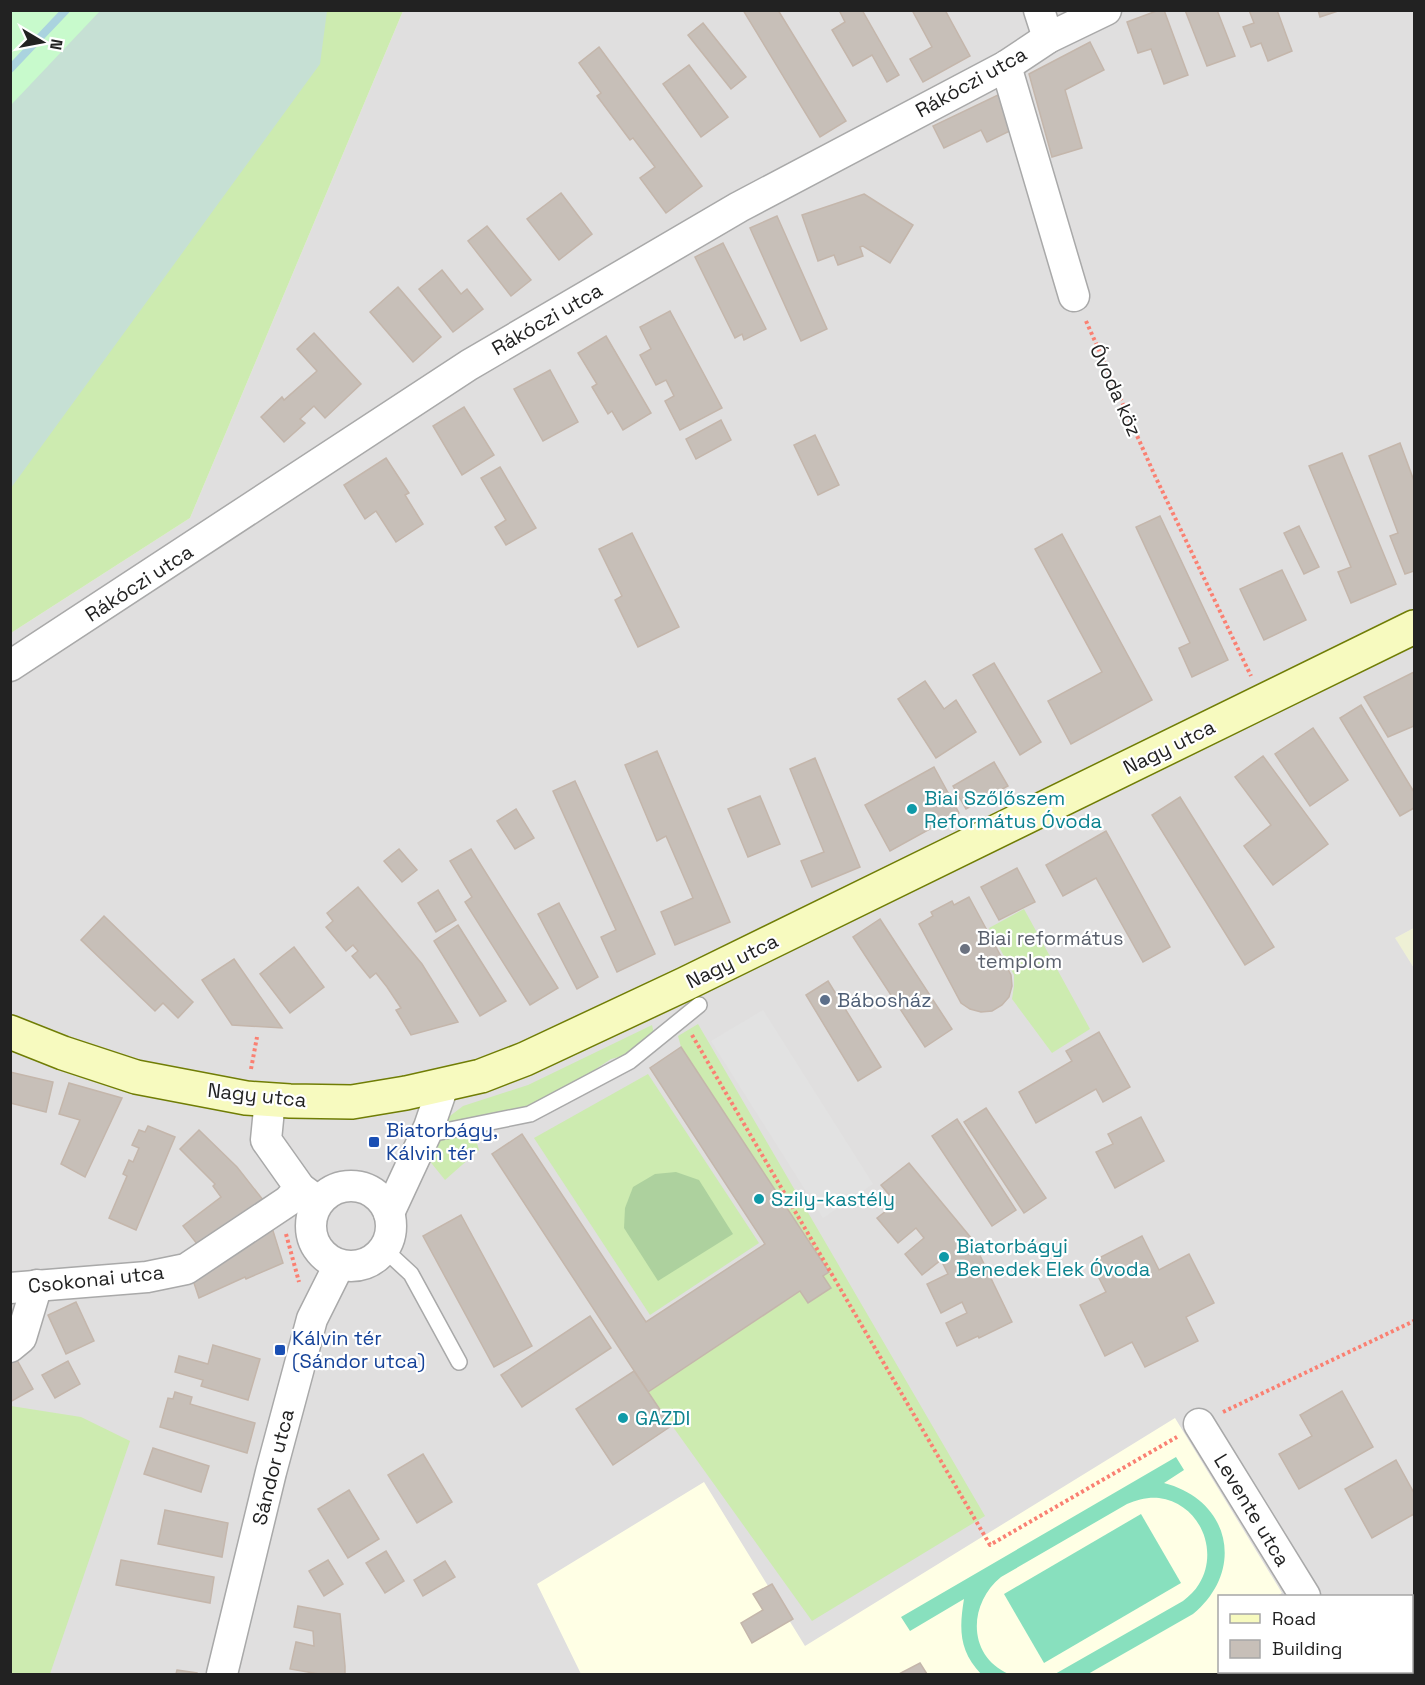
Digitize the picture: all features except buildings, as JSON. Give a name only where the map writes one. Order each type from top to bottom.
[{"type":"main road","name":"Nagy utca","points":[[10,1032],[63,1053],[136,1077],[246,1098],[352,1102],[443,1086],[481,1076],[525,1059],[685,984],[1414,627]]},
{"type":"street","points":[[1039,10],[1048,38]]},
{"type":"street","name":"Rákóczi utca","points":[[10,666],[470,365],[739,207],[1006,66],[1048,38],[1106,10]]},
{"type":"street","points":[[1006,66],[1074,296]]},
{"type":"street","points":[[389,1213],[429,1127],[443,1086]]},
{"type":"street","points":[[270,1099],[266,1140],[309,1195],[312,1239],[319,1251],[328,1260],[339,1265],[351,1266],[364,1264],[384,1249],[391,1226],[389,1213],[384,1202],[375,1193],[364,1187],[352,1185],[339,1186],[327,1192],[309,1195]]},
{"type":"street","name":"Csokonai utca","points":[[24,1287],[147,1277],[186,1269],[288,1201],[309,1195]]},
{"type":"street","name":"Sándor utca","points":[[222,1674],[271,1472],[312,1319],[339,1265]]},
{"type":"street","points":[[10,1347],[21,1338],[24,1287]]},
{"type":"street","name":"Levente utca","points":[[1199,1424],[1304,1595]]},
{"type":"lane","points":[[429,1127],[440,1132],[530,1114],[630,1061],[699,1005]]},
{"type":"lane","points":[[384,1249],[411,1274],[459,1362]]},
{"type":"path","name":"Óvoda köz","points":[[1074,296],[1155,476],[1263,701]]},
{"type":"path","points":[[682,1018],[990,1545],[1199,1424],[1414,1321]]},
{"type":"shaded area","points":[[11,11],[327,11],[320,64],[11,488]]},
{"type":"shaded area","points":[[403,11],[1414,11],[1414,928],[1396,938],[1414,968],[1414,1674],[11,1674],[11,633],[190,518]]},
{"type":"shaded area","points":[[1414,928],[1414,968],[1395,938]]},
{"type":"shaded area","points":[[763,1010],[873,1184],[823,1218],[711,1041]]},
{"type":"shaded area","points":[[1175,1418],[1282,1593],[1279,1595],[1218,1595],[1218,1673],[1224,1673],[1221,1674],[581,1674],[537,1584],[704,1482],[805,1646]]},
{"type":"green space","points":[[10,11],[100,11],[11,105]]},
{"type":"green space","points":[[11,11],[403,11],[190,518],[11,633]]},
{"type":"green space","points":[[1024,909],[1090,1029],[1052,1053],[1012,999],[1014,975],[989,928]]},
{"type":"green space","points":[[698,1024],[985,1516],[812,1621],[648,1392],[829,1272],[681,1047],[678,1036]]},
{"type":"green space","points":[[652,1025],[654,1034],[643,1051],[611,1059],[554,1097],[519,1109],[491,1113],[477,1120],[473,1130],[479,1150],[445,1180],[424,1154],[437,1126],[463,1106],[528,1085]]},
{"type":"green space","points":[[648,1074],[759,1243],[650,1315],[534,1138]]},
{"type":"green space","points":[[676,1172],[699,1180],[733,1234],[658,1281],[624,1228],[625,1208],[633,1187],[655,1174]]},
{"type":"green space","points":[[11,1406],[81,1417],[130,1441],[50,1674],[11,1674]]},
{"type":"green space","points":[[1176,1457],[1184,1470],[1164,1483],[1186,1492],[1204,1504],[1216,1520],[1223,1538],[1225,1558],[1220,1577],[1210,1596],[1193,1614],[1088,1674],[1055,1674],[1183,1601],[1199,1584],[1205,1571],[1207,1557],[1202,1530],[1195,1518],[1185,1509],[1173,1502],[1155,1498],[1127,1504],[1001,1577],[990,1588],[982,1601],[978,1615],[979,1643],[985,1655],[995,1666],[1009,1674],[981,1674],[968,1657],[961,1630],[964,1599],[910,1631],[901,1617]]},
{"type":"green space","points":[[1141,1514],[1181,1583],[1044,1663],[1004,1594]]},
{"type":"waterway","points":[[10,69],[66,10]]},
{"type":"place","name":"Biai Szőlőszem Református Óvoda","points":[[912,809]]},
{"type":"place","name":"Biai református templom","points":[[965,949]]},
{"type":"place","name":"Bábosház","points":[[825,1000]]},
{"type":"place","name":"Biatorbágy, Kálvin tér","points":[[374,1142]]},
{"type":"place","name":"Szily-kastély","points":[[759,1199]]},
{"type":"place","name":"Biatorbágyi Benedek Elek Óvoda","points":[[944,1257]]},
{"type":"place","name":"Kálvin tér (Sándor utca)","points":[[280,1350]]},
{"type":"place","name":"GAZDI","points":[[623,1418]]}]
